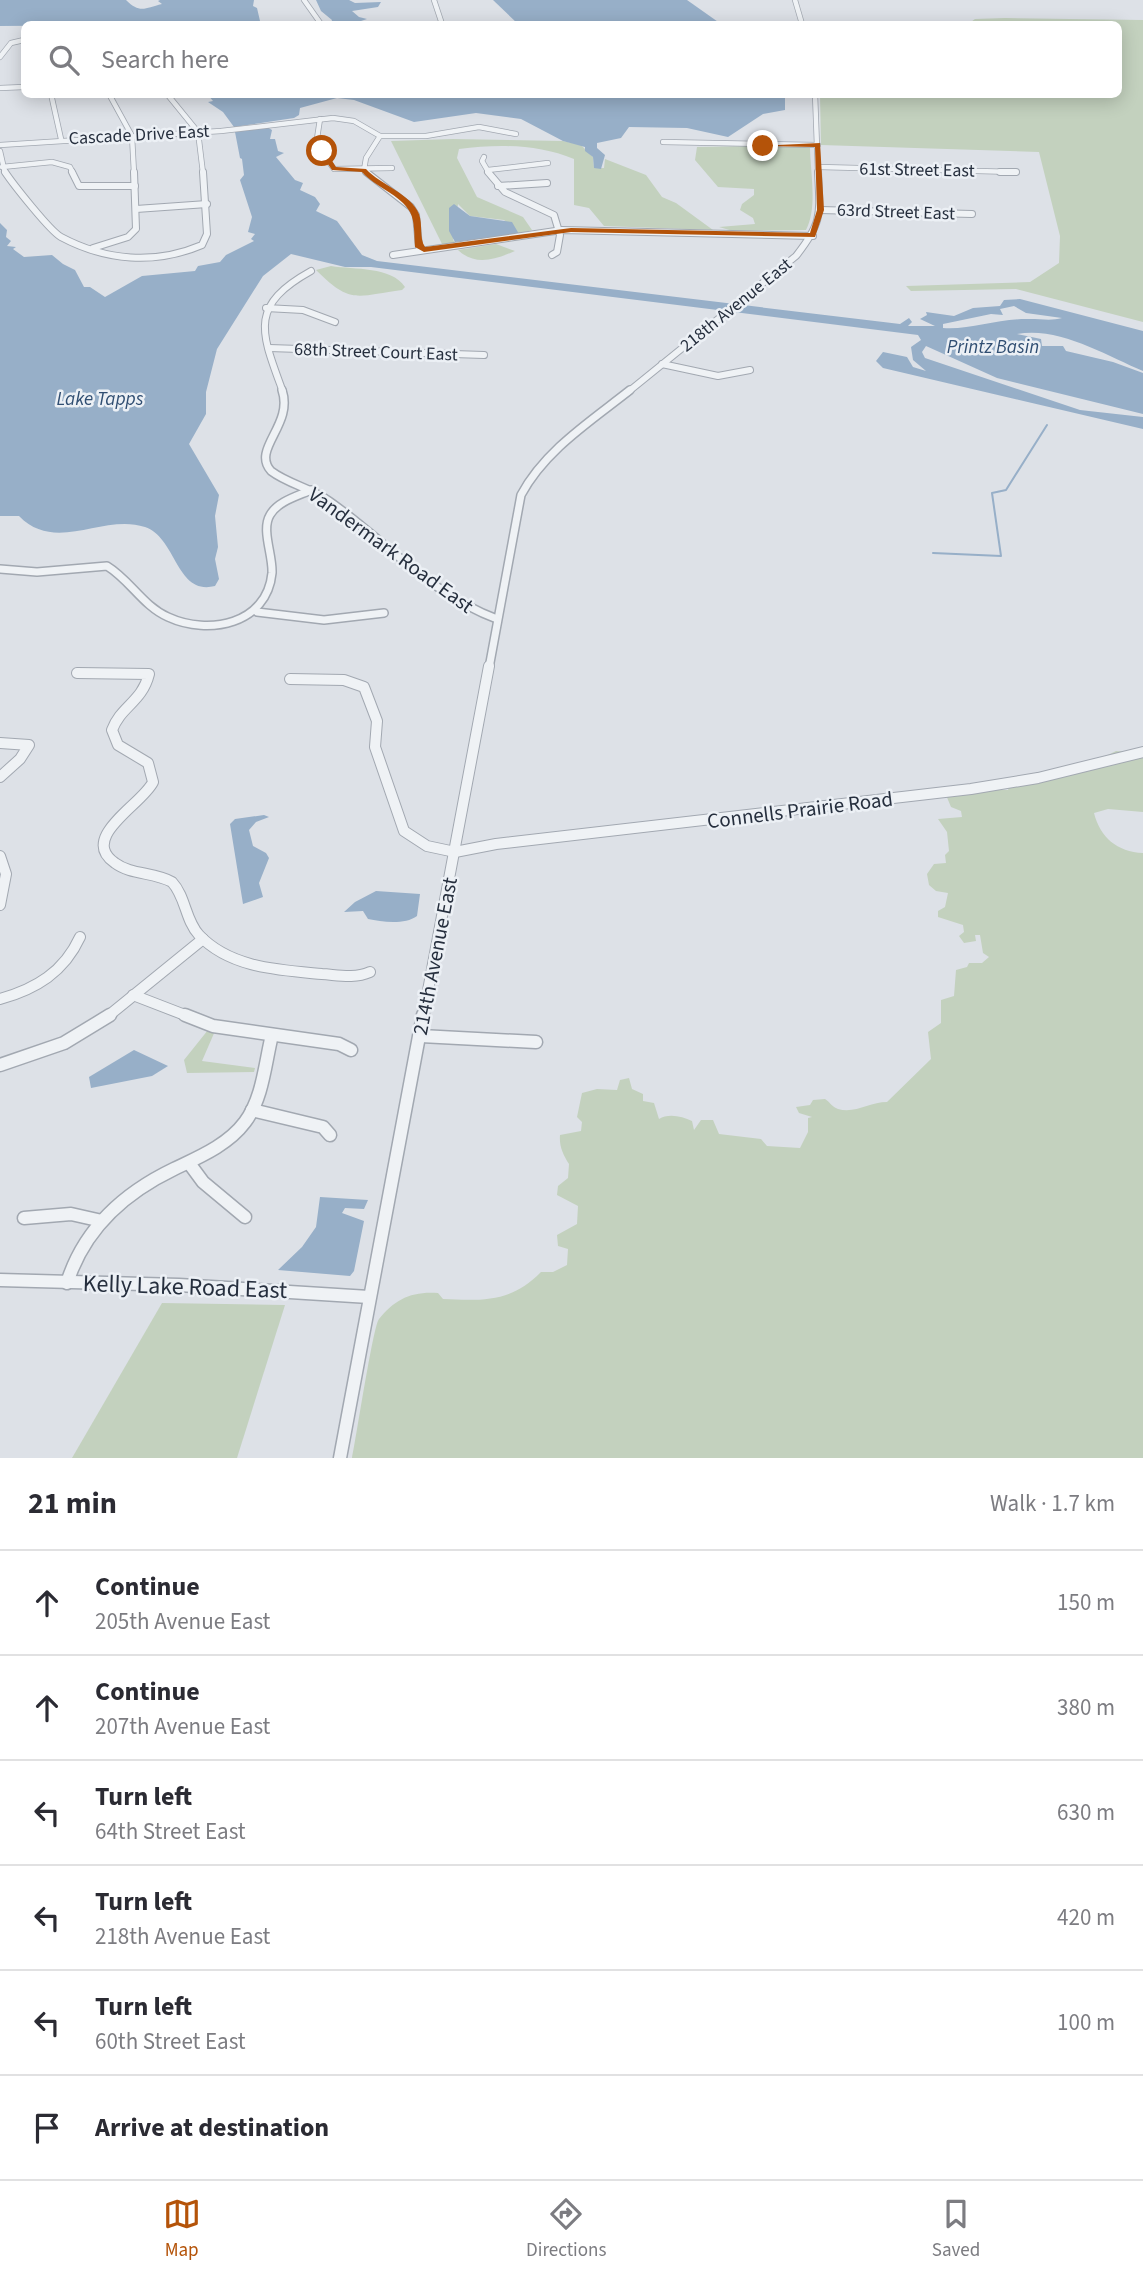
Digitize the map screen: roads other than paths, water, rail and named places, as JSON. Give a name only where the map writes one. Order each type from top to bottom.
[{"type":"street","points":[[304,0],[320,21]]},
{"type":"street","points":[[434,0],[443,21]]},
{"type":"street","points":[[795,0],[801,21]]},
{"type":"street","points":[[0,57],[11,43],[21,41]]},
{"type":"street","points":[[0,88],[21,87]]},
{"type":"street","points":[[52,98],[61,139]]},
{"type":"street","points":[[93,248],[134,234],[136,209],[132,136],[111,98]]},
{"type":"street","points":[[0,151],[2,167],[57,234],[130,260],[190,250],[201,246],[206,238],[207,204],[198,132],[170,98]]},
{"type":"street","points":[[393,255],[562,230],[793,235],[811,239],[820,210],[815,98]]},
{"type":"street","points":[[320,119],[316,145],[330,159],[334,169],[392,168]]},
{"type":"street","name":"Cascade Drive East","points":[[0,145],[198,132],[320,119],[351,120],[380,136]]},
{"type":"street","points":[[422,249],[419,247],[416,215],[411,207],[373,181],[364,170],[366,158],[380,136],[426,136],[479,127],[516,134]]},
{"type":"street","points":[[663,142],[818,145]]},
{"type":"street","points":[[484,157],[482,161],[498,186],[553,213],[562,230],[557,251],[552,255]]},
{"type":"street","points":[[2,167],[58,162],[70,166],[76,184],[82,187],[135,186]]},
{"type":"street","points":[[488,170],[548,163]]},
{"type":"street","name":"61st Street East","points":[[819,167],[1016,172]]},
{"type":"street","points":[[498,186],[547,183]]},
{"type":"street","points":[[136,209],[207,204]]},
{"type":"street","name":"63rd Street East","points":[[820,210],[972,214]]},
{"type":"street","name":"218th Avenue East","points":[[544,460],[796,256],[811,239]]},
{"type":"street","points":[[266,308],[276,292],[311,271]]},
{"type":"street","points":[[266,308],[302,309],[335,322]]},
{"type":"street","name":"Vandermark Road East","points":[[266,308],[264,327],[286,406],[282,421],[266,449],[264,461],[273,473],[311,490],[347,514],[462,603],[497,619]]},
{"type":"street","name":"68th Street Court East","points":[[269,348],[484,355]]},
{"type":"street","points":[[662,364],[718,375],[734,375],[750,370]]},
{"type":"street","name":"214th Avenue East","points":[[340,1458],[519,501],[529,477],[544,460]]},
{"type":"street","points":[[257,612],[271,578],[269,517],[280,505],[311,490]]},
{"type":"street","points":[[2,572],[107,566],[120,575],[156,612],[194,625],[232,623],[257,612],[324,620],[384,613]]},
{"type":"street","points":[[77,673],[149,674],[145,694],[120,714],[112,730],[118,745],[148,763],[153,782],[144,800],[111,826],[104,838],[104,850],[110,859],[122,867],[158,875],[172,883],[179,891],[191,926],[203,939],[229,957],[262,967],[357,976],[370,972]]},
{"type":"street","points":[[290,679],[344,680],[364,687],[377,721],[375,747],[404,831],[428,846],[455,852]]},
{"type":"street","points":[[0,743],[29,745],[20,759],[0,777]]},
{"type":"street","name":"Connells Prairie Road","points":[[455,852],[496,844],[971,789],[1038,778],[1143,752]]},
{"type":"street","points":[[0,857],[6,874],[0,905]]},
{"type":"street","points":[[0,999],[21,993],[51,977],[72,953],[80,937]]},
{"type":"street","points":[[0,1065],[73,1039],[99,1023],[162,968],[203,939]]},
{"type":"street","points":[[132,995],[213,1026],[339,1044],[351,1050]]},
{"type":"street","points":[[67,1283],[83,1246],[102,1221],[140,1188],[225,1141],[252,1110],[259,1094],[272,1035]]},
{"type":"street","points":[[421,1036],[536,1042]]},
{"type":"street","points":[[252,1110],[323,1127],[330,1135]]},
{"type":"street","points":[[189,1163],[203,1182],[245,1217]]},
{"type":"street","points":[[24,1218],[71,1214],[102,1221]]},
{"type":"street","name":"Kelly Lake Road East","points":[[0,1280],[179,1285],[369,1297]]},
{"type":"water","points":[[0,0],[126,0],[143,9],[162,4],[158,1],[160,0],[254,0],[253,6],[257,8],[260,21],[21,21],[21,26],[0,26]]},
{"type":"water","points":[[316,0],[381,2],[378,7],[352,11],[367,19],[361,21],[332,21],[321,11]]},
{"type":"water","points":[[493,0],[687,0],[717,21],[515,21]]},
{"type":"water","points":[[210,98],[337,98],[300,108],[299,115],[294,118],[234,127],[223,112],[208,102],[213,101]]},
{"type":"water","points":[[337,98],[785,98],[785,110],[763,114],[728,137],[687,128],[629,127],[621,138],[597,143],[597,148],[605,155],[601,169],[594,168],[593,157],[585,151],[585,147],[563,141],[521,119],[476,113],[414,122],[354,100]]},
{"type":"water","name":"Lake Tapps","points":[[267,127],[272,130],[270,139],[275,139],[278,151],[284,153],[276,157],[295,180],[303,183],[300,190],[315,197],[320,204],[316,211],[337,221],[362,255],[377,261],[900,324],[909,318],[912,322],[908,326],[935,326],[920,319],[927,315],[926,312],[954,316],[973,308],[1000,306],[1004,300],[1020,299],[1143,331],[1143,371],[1065,338],[1049,334],[1017,334],[1041,339],[1042,346],[1063,346],[1066,351],[1113,362],[1143,373],[1143,414],[997,378],[926,346],[922,352],[925,358],[1080,410],[1143,417],[1143,429],[883,368],[876,361],[883,352],[907,357],[913,367],[926,371],[913,360],[911,347],[921,340],[918,335],[371,267],[345,267],[291,254],[263,276],[217,349],[206,392],[206,414],[189,444],[219,495],[215,516],[218,547],[215,559],[219,579],[215,586],[202,587],[192,583],[164,542],[156,533],[145,527],[129,524],[48,532],[33,527],[19,516],[0,516],[0,223],[7,230],[6,237],[11,241],[7,246],[16,247],[13,249],[24,257],[52,255],[75,270],[84,287],[90,287],[105,297],[142,276],[195,271],[198,266],[220,262],[226,255],[254,241],[251,239],[255,234],[248,232],[252,217],[240,180],[244,175],[235,132]],"holes":[[[1014,306],[1026,313],[1062,318],[1019,319],[943,328],[943,324],[991,314],[1003,315],[1000,309]]]},
{"type":"water","points":[[454,204],[470,216],[512,222],[519,234],[455,242],[449,231],[449,208]]},
{"type":"water","points":[[264,815],[269,817],[256,822],[249,830],[253,846],[266,853],[269,858],[259,883],[263,897],[243,904],[230,824],[235,819]]},
{"type":"water","points":[[376,891],[420,894],[417,916],[406,921],[386,922],[368,919],[363,911],[344,912],[355,902]]},
{"type":"water","points":[[134,1050],[168,1066],[152,1076],[91,1088],[89,1077]]},
{"type":"water","points":[[320,1197],[368,1200],[364,1209],[345,1208],[342,1213],[364,1221],[354,1271],[350,1276],[278,1270],[302,1247],[316,1227]]},
{"type":"waterway","points":[[933,553],[1001,556],[992,493],[1006,490],[1047,425]]},
{"type":"water label","name":"Printz Basin","points":[[993,347]]}]
